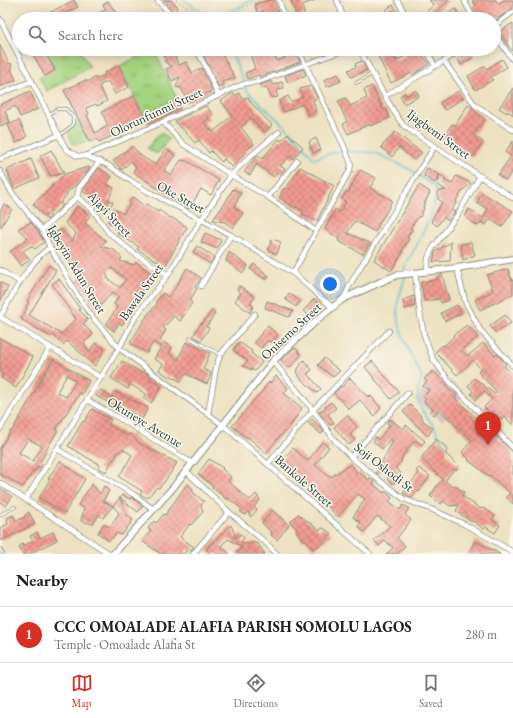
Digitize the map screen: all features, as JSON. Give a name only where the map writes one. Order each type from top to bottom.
[{"type":"street","points":[[157,0],[168,12]]},
{"type":"street","points":[[279,0],[283,12]]},
{"type":"street","points":[[337,0],[341,12]]},
{"type":"street","points":[[397,0],[404,12]]},
{"type":"street","points":[[464,0],[470,12]]},
{"type":"street","points":[[501,21],[513,12]]},
{"type":"street","name":"Oke Street","points":[[0,19],[11,41]]},
{"type":"street","points":[[501,43],[513,60]]},
{"type":"street","name":"Oke Street","points":[[19,56],[66,149],[77,156],[85,156],[100,160],[142,188],[231,235],[293,273],[332,307]]},
{"type":"street","points":[[200,56],[218,95]]},
{"type":"street","points":[[293,273],[350,170],[351,164],[302,56]]},
{"type":"street","name":"Olorunfunmi Street","points":[[85,156],[163,122],[218,95],[329,56]]},
{"type":"street","name":"Ijagbemi Street","points":[[363,56],[393,112],[404,126],[513,198]]},
{"type":"street","points":[[430,56],[435,66]]},
{"type":"street","points":[[385,96],[452,56]]},
{"type":"street","points":[[444,61],[475,105],[513,130]]},
{"type":"street","points":[[0,94],[32,81]]},
{"type":"street","points":[[163,122],[183,144],[268,197],[316,231]]},
{"type":"street","name":"Bawala Street","points":[[26,499],[119,348],[136,316],[168,275],[201,220],[231,175],[278,132]]},
{"type":"street","points":[[0,159],[59,135]]},
{"type":"street","points":[[343,299],[349,285],[435,146]]},
{"type":"street","points":[[42,230],[77,196],[79,188],[100,160]]},
{"type":"street","points":[[268,197],[297,162]]},
{"type":"street","name":"Igbeyin Adun Street","points":[[0,171],[12,193],[42,230],[81,301],[94,319],[119,348],[223,425]]},
{"type":"street","points":[[427,272],[428,258],[432,249],[458,214],[480,176]]},
{"type":"street","name":"Ajayi Street","points":[[77,196],[92,209],[108,232],[131,251],[168,275]]},
{"type":"street","points":[[201,286],[231,235]]},
{"type":"street","points":[[50,247],[34,263],[20,282],[0,317],[100,378]]},
{"type":"street","name":"Onisemo Street","points":[[113,554],[186,471],[273,361],[332,307],[343,299],[397,275],[513,260]]},
{"type":"street","points":[[457,268],[465,301],[480,330],[513,366]]},
{"type":"street","points":[[0,270],[20,282]]},
{"type":"street","points":[[415,273],[418,308],[424,335],[433,360],[450,382],[513,448]]},
{"type":"street","points":[[208,414],[216,368],[220,355],[255,314]]},
{"type":"street","points":[[268,464],[313,410],[389,331]]},
{"type":"street","points":[[0,429],[50,348]]},
{"type":"street","name":"Soji Oshodi St","points":[[273,361],[313,410],[336,442],[350,457],[404,499],[464,524],[513,552]]},
{"type":"street","points":[[350,457],[408,393]]},
{"type":"street","name":"Okuneye Avenue","points":[[87,400],[192,463]]},
{"type":"street","name":"Bankole Street","points":[[223,425],[370,554]]},
{"type":"street","points":[[57,449],[133,494],[153,509]]},
{"type":"street","points":[[186,471],[229,512],[277,554]]},
{"type":"street","points":[[0,483],[110,554]]},
{"type":"street","points":[[193,554],[229,512]]},
{"type":"lane","points":[[356,83],[374,74]]},
{"type":"lane","points":[[49,114],[57,109],[66,109],[73,116],[73,125],[59,135]]},
{"type":"lane","points":[[190,338],[220,355]]},
{"type":"lane","points":[[0,516],[16,508]]},
{"type":"lane","points":[[0,549],[3,554]]},
{"type":"path","points":[[176,0],[194,12]]},
{"type":"path","points":[[236,12],[259,0]]},
{"type":"shaded area","points":[[49,258],[89,319],[85,327],[63,347],[13,317]]},
{"type":"shaded area","points":[[438,371],[465,393],[442,421],[415,399]]},
{"type":"green space","points":[[49,56],[83,56],[90,67],[47,91],[39,78],[54,69]]},
{"type":"green space","points":[[140,56],[157,56],[177,102],[173,100],[143,114],[119,66]]},
{"type":"green space","points":[[80,121],[93,141],[73,144],[68,131]]},
{"type":"green space","points":[[161,132],[169,139],[157,154],[147,148]]},
{"type":"building","points":[[74,0],[78,7],[68,12],[51,12]]},
{"type":"building","points":[[163,0],[171,0],[178,7],[173,12],[167,5],[168,4]]},
{"type":"building","points":[[274,0],[278,12],[257,12],[255,4]]},
{"type":"building","points":[[291,0],[315,0],[302,5],[304,12],[295,12]]},
{"type":"building","points":[[429,0],[449,0],[436,12],[426,12],[434,5]]},
{"type":"building","points":[[472,0],[496,0],[498,4],[504,0],[513,0],[513,8],[501,16],[501,12],[476,12],[473,8],[476,6]]},
{"type":"building","points":[[108,1],[115,12],[101,12],[106,9],[103,5]]},
{"type":"building","points":[[393,5],[398,12],[386,12],[385,10]]},
{"type":"building","points":[[456,9],[458,12],[450,12]]},
{"type":"building","points":[[513,23],[513,52],[501,35],[501,31]]},
{"type":"building","points":[[0,45],[9,64],[11,63],[11,69],[16,80],[0,87]]},
{"type":"building","points":[[34,56],[47,56],[55,70],[45,76]]},
{"type":"building","points":[[164,56],[174,56],[179,65],[186,62],[192,73],[202,68],[212,91],[188,102],[181,88],[176,87],[180,77],[172,81],[166,69],[172,66],[165,62],[166,59]]},
{"type":"building","points":[[204,56],[223,56],[235,78],[222,82],[224,85],[219,87]]},
{"type":"building","points":[[251,56],[275,56],[277,61],[285,58],[284,56],[297,56],[300,62],[260,77],[259,75],[248,79],[245,73],[255,69]]},
{"type":"building","points":[[378,56],[393,56],[396,61],[405,56],[423,56],[429,64],[413,75],[411,73],[391,83]]},
{"type":"building","points":[[464,56],[474,57],[461,65],[458,59]]},
{"type":"building","points":[[502,59],[507,67],[491,77],[493,80],[475,90],[468,76],[485,66],[487,69]]},
{"type":"building","points":[[362,61],[367,70],[351,77],[348,70],[356,67],[355,64]]},
{"type":"building","points":[[119,65],[129,87],[115,94],[108,81],[99,86],[107,101],[97,106],[96,104],[86,108],[89,114],[87,115],[95,133],[108,126],[102,112],[134,96],[145,118],[123,128],[122,126],[112,131],[114,135],[99,142],[97,139],[90,142],[64,90],[86,80],[87,82],[96,77],[96,79],[105,75],[104,73]]},
{"type":"building","points":[[303,69],[306,75],[288,83],[285,76]]},
{"type":"building","points":[[338,74],[341,81],[327,87],[324,80]]},
{"type":"building","points":[[271,81],[273,85],[282,82],[284,88],[276,91],[278,97],[272,98],[266,87],[262,89],[260,85]]},
{"type":"building","points":[[311,86],[317,98],[313,100],[316,111],[308,115],[303,104],[284,112],[279,101],[288,96],[291,102],[303,97],[300,89]]},
{"type":"building","points":[[372,86],[383,110],[386,109],[390,118],[370,126],[370,124],[348,134],[343,124],[347,122],[338,101],[346,98],[350,106],[367,98],[364,90]]},
{"type":"building","points":[[513,88],[513,115],[508,111],[507,113],[499,108]]},
{"type":"building","points":[[416,90],[419,96],[404,104],[400,96],[405,93],[406,96]]},
{"type":"building","points":[[30,91],[38,109],[20,117],[15,106],[5,111],[10,122],[0,126],[0,105]]},
{"type":"building","points":[[458,91],[463,98],[445,110],[440,103]]},
{"type":"building","points":[[233,93],[235,96],[239,93],[243,99],[248,97],[251,103],[272,125],[265,132],[251,118],[241,127],[254,144],[245,151],[246,152],[232,167],[224,159],[222,162],[211,151],[209,153],[199,140],[195,143],[175,121],[206,106],[211,112],[207,116],[209,118],[204,123],[213,132],[232,116],[221,101]]},
{"type":"building","points":[[177,102],[180,109],[149,124],[145,117]]},
{"type":"building","points":[[468,105],[485,119],[473,135],[483,142],[473,157],[443,137],[452,124],[455,126]]},
{"type":"building","points":[[19,120],[27,137],[16,143],[8,125]]},
{"type":"building","points":[[395,132],[422,153],[414,160],[399,147],[392,157],[381,147]]},
{"type":"building","points":[[288,134],[303,147],[293,159],[290,156],[280,166],[285,169],[280,175],[277,172],[274,177],[257,164],[250,175],[244,172],[257,155],[262,159],[279,139],[281,141]]},
{"type":"building","points":[[316,138],[321,150],[313,153],[309,142]]},
{"type":"building","points":[[513,141],[513,170],[506,180],[498,175],[511,156],[505,152]]},
{"type":"building","points":[[132,146],[140,155],[154,164],[156,164],[166,149],[175,155],[164,170],[171,175],[181,160],[187,161],[219,180],[211,195],[201,189],[189,209],[133,172],[136,167],[131,161],[122,170],[113,161]]},
{"type":"building","points":[[51,150],[64,173],[51,176],[40,156]]},
{"type":"building","points":[[31,159],[39,178],[14,189],[7,170]]},
{"type":"building","points":[[88,167],[90,168],[79,182],[66,193],[67,194],[60,203],[63,205],[54,214],[50,210],[48,212],[51,216],[47,220],[33,204],[65,174]]},
{"type":"building","points":[[300,167],[334,186],[317,221],[302,214],[304,211],[279,198],[284,188],[286,189]]},
{"type":"building","points":[[99,168],[112,177],[107,184],[114,188],[108,200],[113,202],[109,208],[82,191]]},
{"type":"building","points":[[427,168],[445,178],[444,180],[452,184],[456,176],[471,183],[463,190],[456,201],[457,202],[451,210],[455,212],[448,221],[444,217],[437,226],[431,221],[442,202],[438,199],[438,191],[446,190],[438,185],[439,175],[435,183],[424,176]]},
{"type":"building","points":[[360,170],[376,178],[370,188],[392,200],[375,232],[355,221],[347,233],[370,243],[363,254],[338,241],[339,239],[325,229],[335,209],[340,212],[346,202],[342,199],[346,191],[348,193]]},
{"type":"building","points":[[419,185],[430,192],[420,217],[419,216],[410,228],[412,229],[407,237],[409,238],[402,251],[403,252],[391,271],[374,260]]},
{"type":"building","points":[[233,189],[241,193],[234,207],[243,213],[233,228],[225,222],[213,220]]},
{"type":"building","points":[[482,193],[513,211],[502,227],[490,219],[486,225],[481,222],[478,226],[465,217],[469,209],[483,218],[488,209],[477,203]]},
{"type":"building","points":[[133,197],[144,206],[146,204],[158,212],[159,210],[187,227],[165,266],[137,249],[139,247],[117,233],[120,229],[108,222],[115,209],[123,214],[131,203],[129,202]]},
{"type":"building","points":[[4,204],[12,209],[0,228],[0,212]]},
{"type":"building","points":[[77,206],[90,215],[85,223],[106,241],[101,246],[114,250],[122,258],[120,261],[134,265],[136,262],[153,274],[142,290],[143,291],[127,318],[122,325],[119,323],[114,331],[106,325],[117,307],[114,304],[119,296],[113,292],[98,308],[89,300],[91,297],[77,280],[81,277],[74,270],[75,269],[51,237],[61,229],[72,242],[76,233],[65,223]],"holes":[[[112,268],[126,279],[120,288],[107,278],[108,277],[106,274]]]},
{"type":"building","points":[[31,222],[44,242],[35,249],[31,246],[23,251],[30,260],[21,266],[10,252],[28,238],[18,229]]},
{"type":"building","points":[[205,233],[221,240],[217,249],[201,242]]},
{"type":"building","points":[[272,239],[281,242],[277,254],[268,250]]},
{"type":"building","points":[[451,242],[450,261],[433,262],[435,252]]},
{"type":"building","points":[[471,242],[475,255],[463,260],[461,244]]},
{"type":"building","points":[[197,246],[214,257],[210,264],[193,252]]},
{"type":"building","points":[[229,252],[248,266],[243,273],[226,261]]},
{"type":"building","points":[[254,264],[269,276],[266,280],[250,269]]},
{"type":"building","points":[[49,265],[56,270],[29,315],[61,334],[76,319],[52,284],[59,279],[80,309],[79,310],[88,319],[83,324],[93,334],[84,343],[89,352],[95,343],[105,349],[95,366],[67,341],[63,345],[53,335],[51,337],[21,319],[29,302],[27,301]]},
{"type":"building","points":[[187,268],[201,278],[195,287],[197,288],[190,301],[192,303],[180,321],[174,316],[163,328],[166,330],[160,340],[172,348],[169,353],[178,360],[186,342],[210,353],[203,369],[211,373],[207,384],[186,374],[181,382],[170,375],[169,377],[159,370],[163,364],[154,359],[161,347],[153,342],[147,353],[130,343],[148,314],[157,304],[156,302],[163,293],[168,297]]},
{"type":"building","points":[[508,269],[512,281],[513,280],[513,294],[480,310],[475,300],[493,291],[487,275]]},
{"type":"building","points":[[442,274],[449,300],[441,303],[440,299],[424,301],[421,282],[435,280]]},
{"type":"building","points":[[0,282],[8,287],[0,302]]},
{"type":"building","points":[[240,286],[255,297],[250,303],[253,306],[250,313],[235,301],[241,293],[237,290]]},
{"type":"building","points":[[289,293],[300,301],[296,307],[285,299]]},
{"type":"building","points":[[414,296],[415,306],[405,309],[403,300]]},
{"type":"building","points":[[314,299],[321,306],[305,323],[304,322],[308,314],[303,311]]},
{"type":"building","points":[[267,301],[293,311],[289,317],[265,308]]},
{"type":"building","points":[[457,305],[462,313],[445,321],[441,313]]},
{"type":"building","points":[[212,310],[215,314],[206,327],[209,328],[201,341],[193,336],[201,323],[202,324]]},
{"type":"building","points":[[505,315],[511,323],[496,333],[490,326]]},
{"type":"building","points":[[467,325],[478,337],[461,350],[468,356],[483,343],[495,356],[497,354],[506,364],[504,366],[513,374],[513,425],[505,417],[502,420],[492,411],[490,413],[484,407],[492,399],[484,391],[476,400],[471,394],[473,391],[468,386],[474,378],[495,394],[497,392],[478,372],[481,369],[473,360],[457,375],[435,352],[443,345],[444,346],[454,336],[453,335]]},
{"type":"building","points":[[268,326],[278,335],[272,342],[267,341],[261,348],[254,342]]},
{"type":"building","points":[[0,338],[33,357],[16,388],[1,378],[3,374],[0,372]]},
{"type":"building","points":[[239,342],[252,351],[251,353],[262,362],[255,371],[243,366],[248,361],[233,350]]},
{"type":"building","points":[[294,348],[296,348],[301,355],[289,368],[281,360]]},
{"type":"building","points":[[324,358],[340,371],[333,377],[318,365]]},
{"type":"building","points":[[53,359],[89,381],[82,394],[80,393],[56,429],[58,430],[40,462],[42,464],[40,468],[38,466],[35,471],[34,470],[23,487],[0,474],[0,448],[11,430],[12,431]],"holes":[[[67,375],[76,381],[66,397],[57,392]],[[28,439],[42,446],[33,461],[19,453]]]},
{"type":"building","points":[[304,360],[312,370],[307,374],[321,389],[317,393],[301,379],[296,372]]},
{"type":"building","points":[[122,361],[142,373],[143,371],[151,378],[150,379],[162,386],[151,403],[143,398],[146,394],[130,384],[128,389],[111,378]]},
{"type":"building","points":[[372,361],[399,392],[391,399],[365,367]]},
{"type":"building","points":[[433,371],[448,386],[447,388],[457,395],[455,398],[513,452],[513,504],[506,497],[510,493],[490,475],[489,476],[468,460],[469,459],[462,452],[472,440],[439,410],[434,415],[430,412],[433,409],[424,402],[426,399],[423,397],[429,390],[423,386],[427,381],[424,379]]},
{"type":"building","points":[[276,376],[288,388],[284,393],[302,408],[289,428],[266,453],[248,437],[247,438],[232,426],[269,382],[270,383]]},
{"type":"building","points":[[350,378],[368,397],[370,395],[381,408],[374,416],[360,400],[349,409],[334,393]]},
{"type":"building","points":[[101,390],[111,397],[114,391],[148,408],[142,419],[128,410],[127,412],[96,396]]},
{"type":"building","points":[[331,402],[336,408],[328,414],[334,423],[330,425],[319,412],[326,408],[325,407]]},
{"type":"building","points":[[410,405],[423,418],[422,420],[433,428],[428,436],[403,412]]},
{"type":"building","points":[[92,409],[111,420],[108,424],[126,435],[131,434],[139,443],[177,463],[159,488],[157,487],[147,498],[140,494],[142,491],[119,477],[132,455],[123,449],[118,452],[106,472],[98,468],[100,465],[68,446]]},
{"type":"building","points":[[347,415],[357,427],[350,435],[355,440],[349,445],[334,427]]},
{"type":"building","points":[[312,419],[324,431],[321,434],[308,423]]},
{"type":"building","points":[[390,419],[403,429],[406,425],[425,441],[422,445],[415,440],[403,455],[402,461],[395,468],[401,473],[393,484],[387,479],[390,475],[382,470],[378,474],[376,473],[393,441],[390,439],[382,449],[373,441],[376,437],[378,440],[390,425],[387,423]]},
{"type":"building","points":[[436,439],[447,448],[446,454],[459,467],[456,470],[454,469],[445,481],[464,492],[462,496],[481,509],[487,510],[495,516],[492,520],[500,525],[495,533],[486,527],[484,529],[456,511],[459,505],[450,506],[443,501],[441,504],[430,496],[439,483],[443,480],[421,458]]},
{"type":"building","points":[[322,442],[329,447],[315,465],[328,476],[329,475],[331,477],[351,464],[358,474],[360,472],[368,480],[370,478],[375,482],[373,484],[384,493],[385,491],[392,498],[389,501],[400,510],[403,505],[409,508],[405,515],[411,520],[397,538],[405,546],[397,554],[386,554],[393,548],[385,540],[379,546],[374,540],[390,526],[377,516],[364,532],[358,526],[361,523],[353,517],[365,499],[358,494],[338,517],[323,501],[279,464],[293,448],[308,461]]},
{"type":"building","points":[[209,459],[223,468],[222,469],[231,477],[228,481],[250,500],[256,494],[260,500],[254,507],[257,510],[251,517],[248,512],[245,515],[240,511],[242,509],[228,498],[226,499],[198,474]]},
{"type":"building","points":[[60,461],[85,479],[65,513],[39,498],[50,479],[48,479]]},
{"type":"building","points":[[419,468],[430,476],[419,492],[417,491],[412,498],[403,493],[419,473],[416,471]]},
{"type":"building","points":[[92,484],[100,494],[104,486],[109,491],[103,501],[113,506],[103,518],[99,514],[93,524],[81,521],[84,508],[78,505]]},
{"type":"building","points":[[187,484],[204,502],[201,505],[203,512],[191,525],[190,524],[180,537],[194,547],[191,550],[188,548],[184,554],[161,554],[142,541],[151,531],[148,528],[154,521],[156,523],[164,514],[165,515]]},
{"type":"building","points":[[0,488],[12,497],[6,506],[0,502]]},
{"type":"building","points":[[122,495],[130,499],[131,497],[143,506],[138,512],[120,498],[127,515],[133,520],[122,535],[117,533],[109,541],[98,533],[103,524],[110,527],[119,513],[113,506]]},
{"type":"building","points":[[272,510],[289,525],[277,540],[262,523]]},
{"type":"building","points":[[29,512],[35,524],[0,541],[0,528],[8,524],[7,518],[13,515],[16,521],[25,517],[25,515]]},
{"type":"building","points":[[298,514],[319,530],[323,528],[332,534],[313,549],[305,539],[303,541],[296,531],[297,529],[290,522]]},
{"type":"building","points":[[231,525],[236,538],[241,534],[244,538],[241,542],[249,544],[253,542],[258,544],[265,554],[236,554],[242,547],[228,539],[221,546],[230,554],[210,554],[207,550],[208,547]]},
{"type":"building","points":[[37,532],[40,538],[53,532],[57,540],[29,554],[22,554],[19,547],[22,544],[23,546],[33,541],[30,536]]},
{"type":"building","points":[[475,541],[500,554],[468,554]]},
{"type":"waterway","points":[[184,0],[202,12]]},
{"type":"waterway","points":[[230,12],[253,0]]},
{"type":"waterway","points":[[233,56],[244,82]]},
{"type":"waterway","points":[[245,86],[247,91],[295,136],[314,159],[344,150]]},
{"type":"waterway","points":[[348,151],[376,153],[409,169],[435,186],[436,194],[431,215],[405,267],[405,271]]},
{"type":"waterway","points":[[405,275],[399,296],[397,312],[401,332],[422,377],[417,398],[424,414],[434,426],[440,438],[447,447]]},
{"type":"place","name":"CCC OMOALADE ALAFIA PARISH SOMOLU LAGOS","points":[[488,445]]}]
